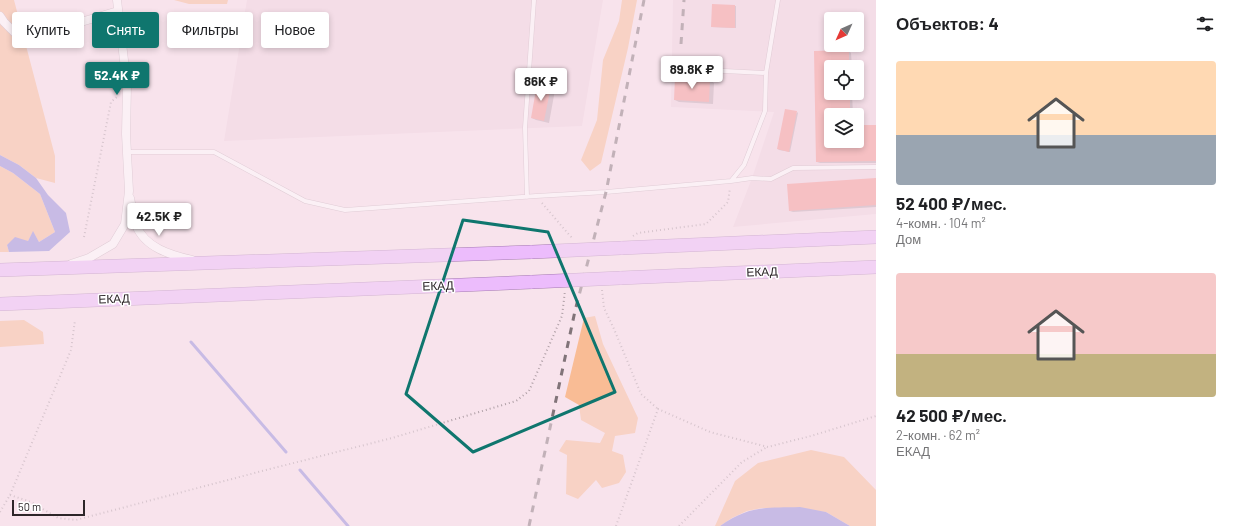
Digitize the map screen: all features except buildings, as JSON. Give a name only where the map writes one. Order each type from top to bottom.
[{"type":"highway","points":[[0,270],[532,252],[876,237]]},
{"type":"highway","name":"ЕКАД","points":[[0,304],[876,267]]},
{"type":"street","points":[[117,0],[127,86],[127,152],[129,191],[136,226],[144,239],[160,250],[176,256],[207,263]]},
{"type":"street","points":[[0,16],[19,37],[81,22],[118,11]]},
{"type":"street","points":[[62,267],[89,258],[113,244],[125,224],[129,191]]},
{"type":"lane","points":[[527,197],[525,128],[534,0]]},
{"type":"lane","points":[[731,181],[744,164],[765,111],[766,73],[778,0]]},
{"type":"lane","points":[[705,70],[766,73]]},
{"type":"lane","points":[[127,152],[214,152],[305,201],[345,210],[606,192],[752,178],[770,179],[793,168],[876,167]]},
{"type":"path","points":[[84,237],[111,102],[127,86]]},
{"type":"path","points":[[536,196],[571,236],[570,244]]},
{"type":"path","points":[[10,495],[31,502],[58,518],[76,520],[392,438],[516,401],[529,391],[562,316],[566,284]]},
{"type":"path","points":[[0,512],[10,495],[71,350],[75,320]]},
{"type":"path","points":[[616,526],[658,409],[710,432],[768,447]]},
{"type":"path","points":[[679,526],[742,462],[768,447],[811,436],[876,416]]},
{"type":"highlighted area","points":[[463,220],[548,232],[615,392],[473,452],[406,394]]},
{"type":"shaded area","points":[[0,0],[14,0],[17,12],[12,12],[12,48],[27,48],[55,156],[55,183],[36,178],[19,165],[0,155]]},
{"type":"shaded area","points":[[174,0],[228,0],[227,4],[189,4]]},
{"type":"shaded area","points":[[247,0],[603,0],[582,126],[224,141],[239,48],[253,48],[253,12],[245,12]]},
{"type":"shaded area","points":[[622,0],[637,0],[628,48],[601,163],[590,171],[581,160],[597,120],[603,60],[619,21]]},
{"type":"shaded area","points":[[673,0],[876,0],[876,214],[733,227],[752,178],[774,112],[671,107]]},
{"type":"shaded area","points":[[0,155],[19,165],[36,178],[48,195],[66,213],[70,232],[49,251],[9,252],[7,245],[15,237],[28,241],[33,231],[39,242],[55,232],[40,194],[13,173],[0,166]]},
{"type":"shaded area","points":[[0,166],[13,173],[40,194],[55,232],[39,242],[33,232],[28,241],[7,245],[9,252],[0,252]]},
{"type":"shaded area","points":[[595,316],[603,344],[638,418],[635,433],[615,436],[612,451],[623,455],[626,472],[619,483],[602,488],[596,480],[578,499],[566,494],[567,455],[559,451],[566,440],[600,443],[605,433],[581,420],[579,405],[565,397],[584,318]]},
{"type":"shaded area","points":[[24,320],[43,332],[44,344],[0,347],[0,321]]},
{"type":"shaded area","points":[[811,450],[844,457],[876,490],[876,526],[850,526],[826,512],[762,508],[747,511],[720,526],[715,526],[735,481],[758,463]]},
{"type":"shaded area","points":[[800,507],[826,512],[850,526],[720,526],[740,514],[749,511],[767,508]]},
{"type":"waterway","points":[[191,342],[286,452]]},
{"type":"waterway","points":[[300,470],[348,526]]},
{"type":"railway","points":[[529,526],[575,311],[606,192],[644,0]]},
{"type":"railway","points":[[681,44],[684,0]]}]
